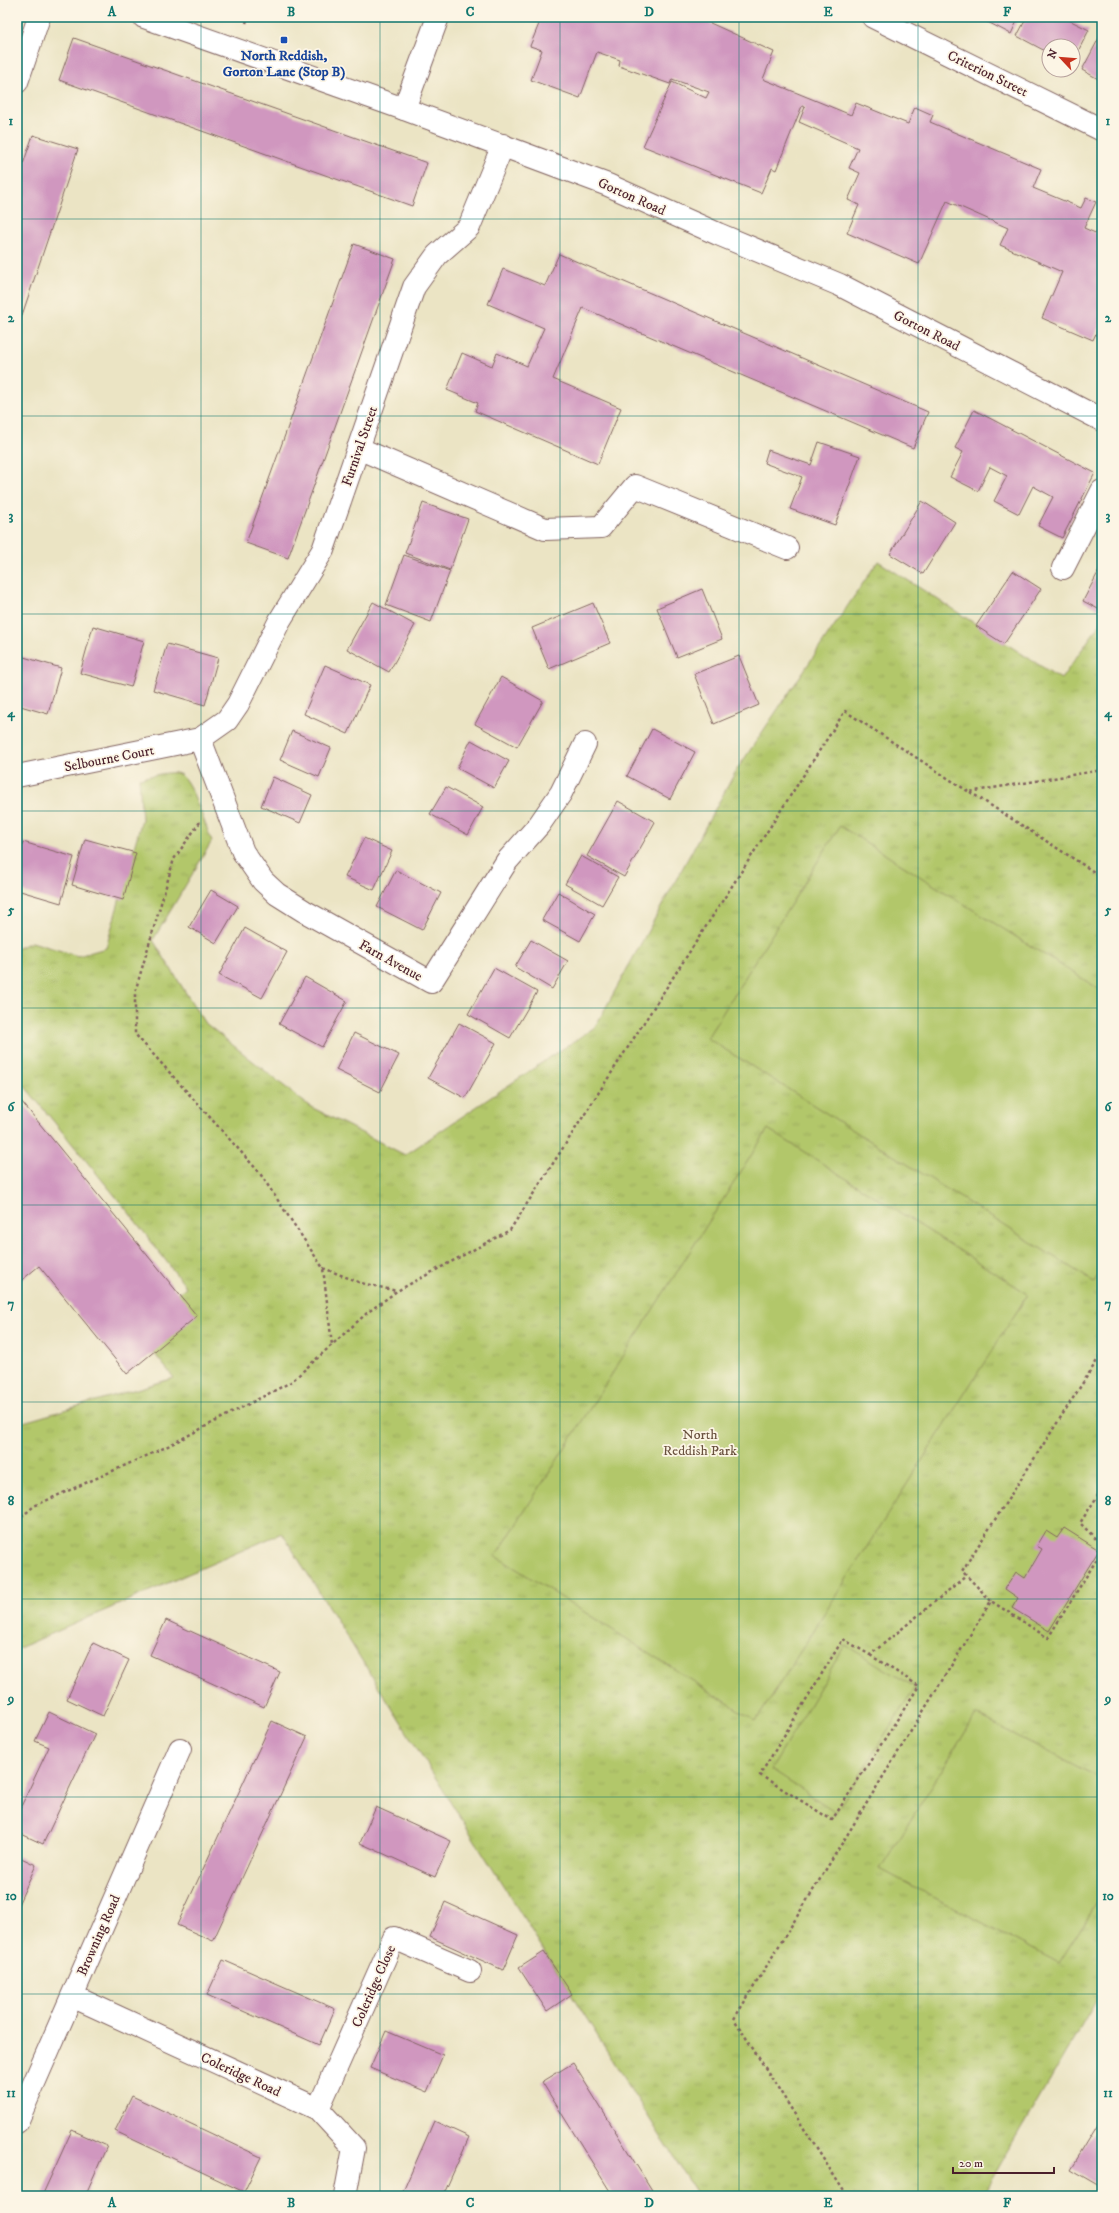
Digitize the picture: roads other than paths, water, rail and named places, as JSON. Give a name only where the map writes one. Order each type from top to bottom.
[{"type":"street","points":[[17,82],[39,17]]},
{"type":"street","name":"Gorton Road","points":[[144,17],[404,109],[608,185],[718,234],[840,285],[1102,420]]},
{"type":"street","points":[[404,109],[438,17]]},
{"type":"street","name":"Criterion Street","points":[[883,19],[1102,130]]},
{"type":"street","name":"Furnival Street","points":[[200,739],[227,720],[238,704],[280,620],[323,550],[414,288],[437,255],[469,228],[503,145]]},
{"type":"street","points":[[358,448],[545,529],[601,527],[635,486],[787,548]]},
{"type":"street","points":[[1063,568],[1102,491]]},
{"type":"street","name":"Selbourne Court","points":[[17,776],[200,739]]},
{"type":"street","name":"Farn Avenue","points":[[200,739],[243,852],[263,881],[277,894],[304,911],[431,982],[507,861],[539,825],[561,793],[585,744]]},
{"type":"street","name":"Browning Road","points":[[17,2122],[180,1749]]},
{"type":"street","name":"Coleridge Close","points":[[318,2109],[394,1938],[470,1971]]},
{"type":"street","name":"Coleridge Road","points":[[72,1996],[318,2109],[354,2148],[346,2196]]},
{"type":"place","name":"North Reddish, Gorton Lane (Stop B)","points":[[284,40]]},
{"type":"park label","name":"North Reddish Park","points":[[700,1442]]}]
